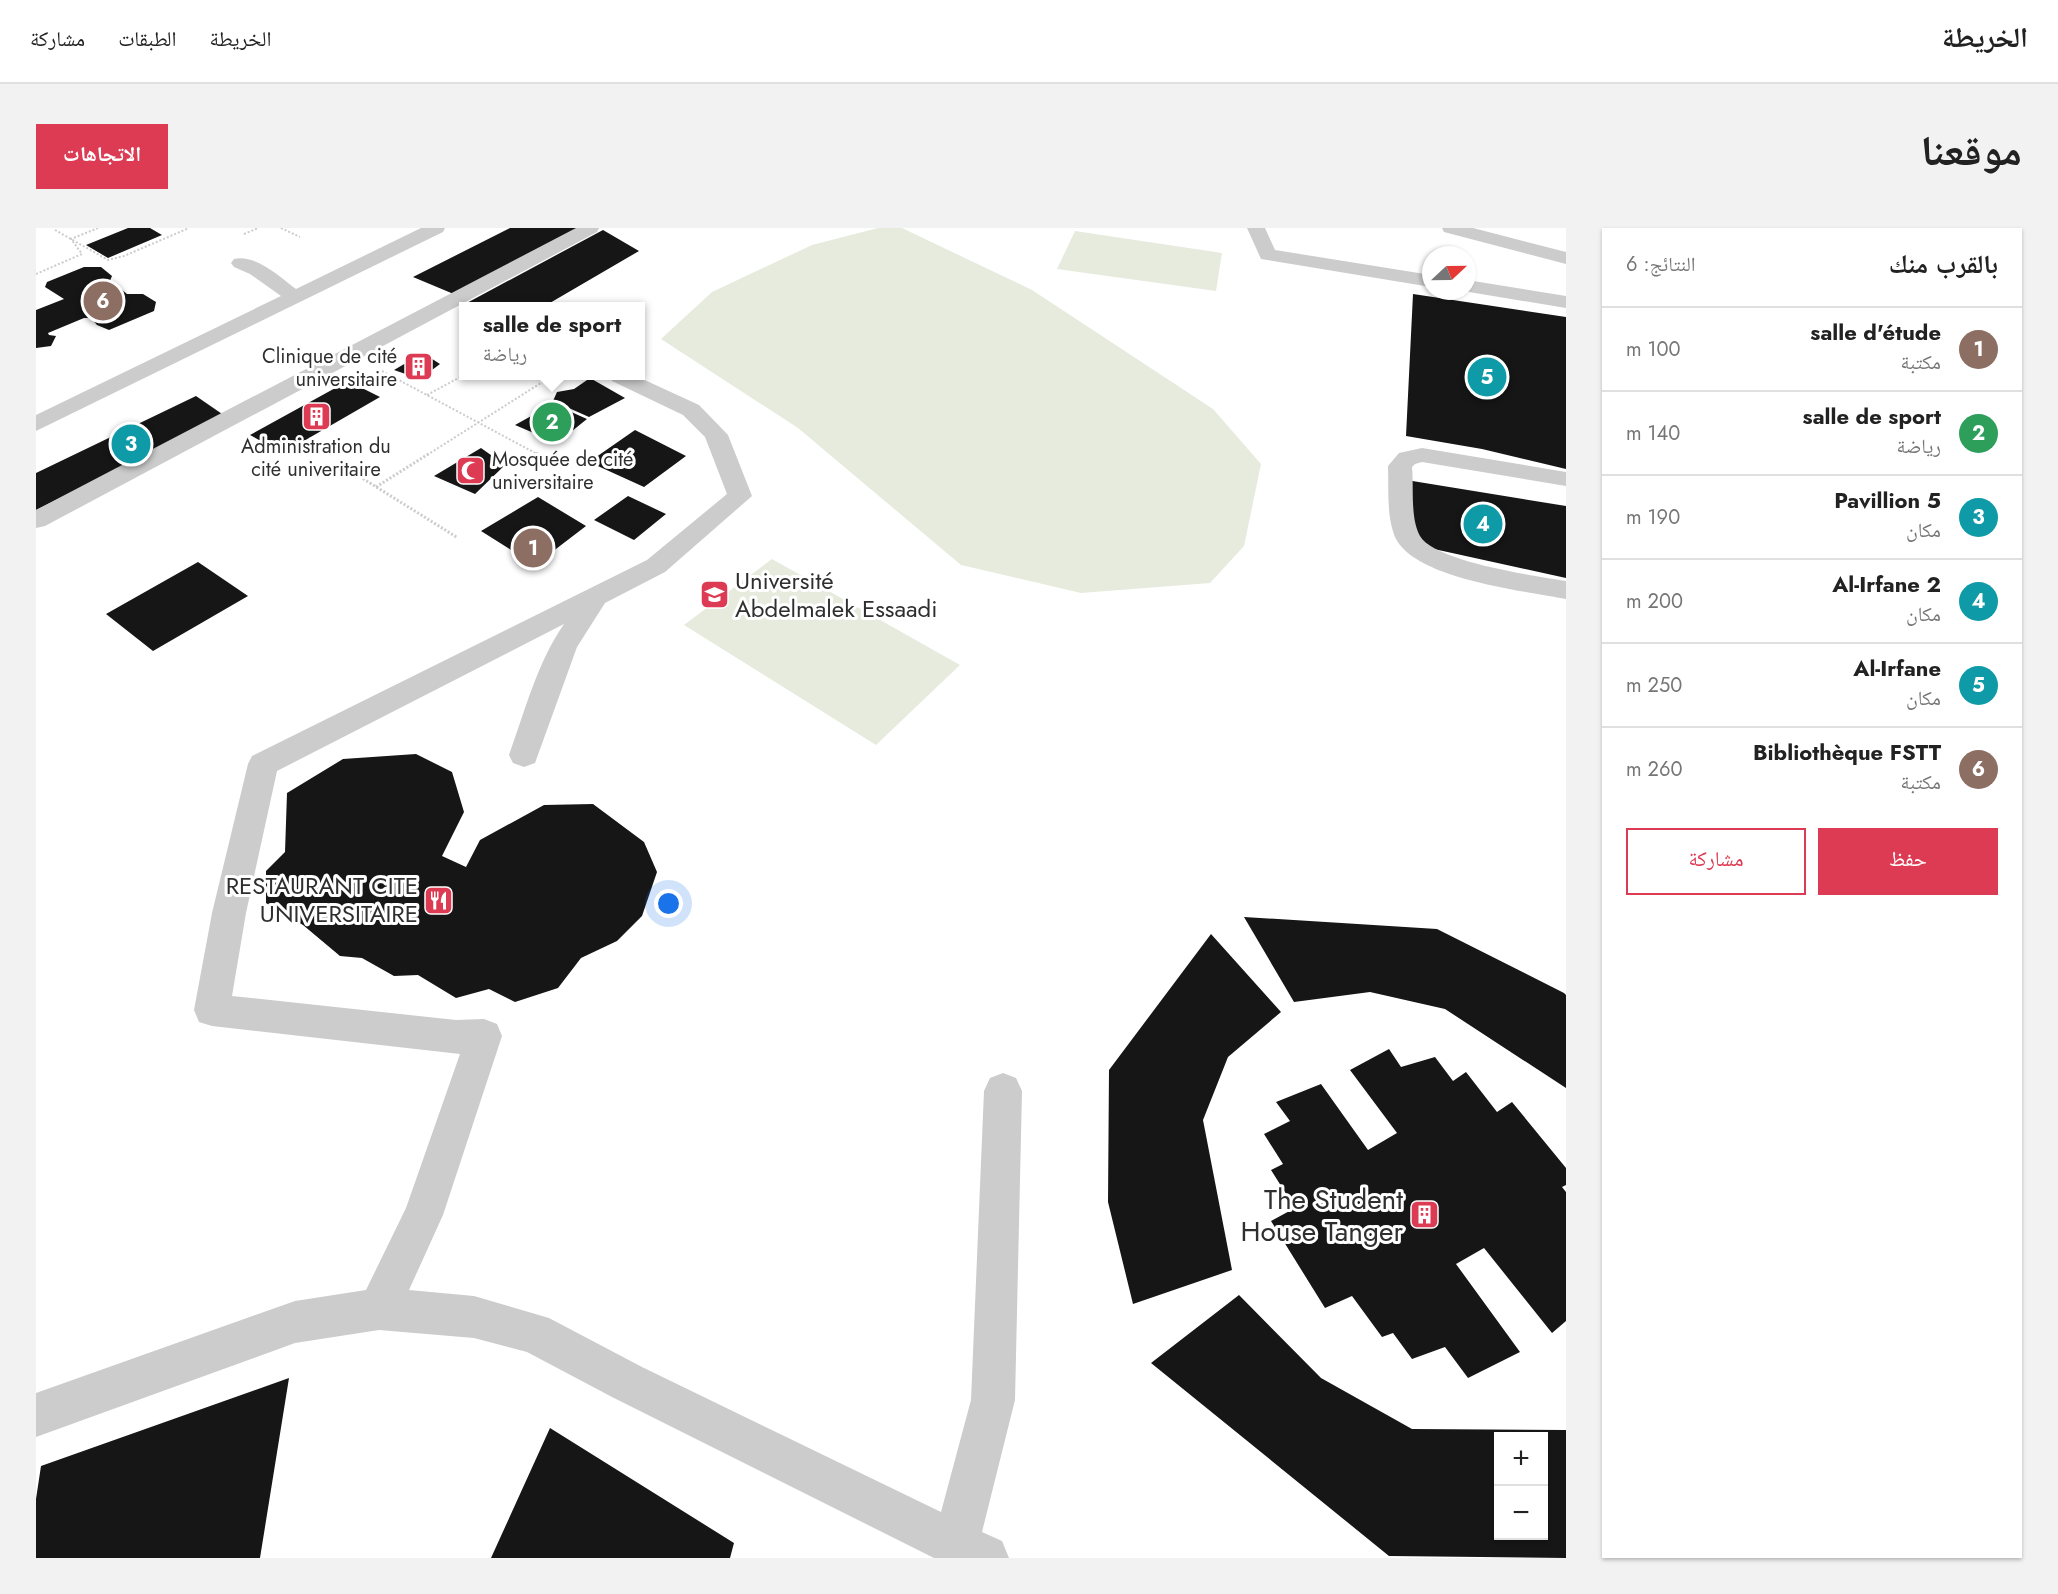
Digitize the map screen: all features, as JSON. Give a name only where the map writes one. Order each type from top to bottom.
[{"type":"street","points":[[36,424],[436,228]]},
{"type":"street","points":[[36,520],[436,312],[590,228]]},
{"type":"street","points":[[1256,228],[1268,255],[1422,280]]},
{"type":"street","points":[[1451,228],[1566,258]]},
{"type":"street","points":[[241,263],[296,297]]},
{"type":"street","points":[[1476,287],[1566,302]]},
{"type":"street","points":[[379,1309],[423,1215],[484,1036],[456,1037],[212,1010],[229,914],[263,764],[656,566],[740,496],[716,435],[691,410],[630,380]]},
{"type":"street","points":[[1566,479],[1422,455],[1407,458],[1400,466],[1405,528],[1412,543],[1430,557],[1455,566],[1566,590]]},
{"type":"street","points":[[524,755],[564,645],[596,597]]},
{"type":"street","points":[[36,1415],[295,1322],[379,1309],[474,1317],[534,1333],[627,1382],[971,1550],[993,1400],[1003,1091]]},
{"type":"path","points":[[71,239],[98,228]]},
{"type":"path","points":[[178,228],[184,231]]},
{"type":"path","points":[[55,230],[108,260],[124,256],[189,228]]},
{"type":"path","points":[[244,234],[258,228]]},
{"type":"path","points":[[281,228],[300,237]]},
{"type":"path","points":[[36,274],[82,254],[71,239]]},
{"type":"path","points":[[352,355],[564,468]]},
{"type":"path","points":[[427,395],[459,378]]},
{"type":"path","points":[[375,487],[544,380]]},
{"type":"path","points":[[346,468],[458,538]]},
{"type":"shaded area","points":[[878,228],[902,228],[1032,290],[1213,409],[1261,464],[1244,546],[1210,583],[1081,593],[961,565],[798,428],[661,339],[712,292],[812,245]]},
{"type":"shaded area","points":[[1075,231],[1222,253],[1216,291],[1057,269]]},
{"type":"shaded area","points":[[772,559],[960,665],[876,745],[684,625]]},
{"type":"building","points":[[128,228],[150,228],[162,235],[108,258],[86,245]]},
{"type":"building","points":[[510,228],[582,228],[456,295],[413,277]]},
{"type":"building","points":[[603,230],[639,251],[552,302],[469,302]]},
{"type":"building","points":[[84,267],[101,267],[112,276],[109,283],[115,284],[127,294],[143,294],[156,302],[154,311],[109,330],[97,325],[91,318],[84,318],[48,333],[56,336],[51,346],[36,348],[36,310],[64,299],[45,287],[47,282]]},
{"type":"building","points":[[1413,294],[1422,295],[1422,300],[1453,300],[1566,317],[1566,469],[1482,449],[1406,436]]},
{"type":"building","name":"Clinique de cité universitaire","points":[[423,353],[440,364],[420,379],[394,370]]},
{"type":"building","points":[[587,380],[594,380],[625,398],[589,417],[553,401],[557,392],[574,389]]},
{"type":"building","name":"Administration du cité univeritaire","points":[[348,381],[380,397],[283,453],[250,435]]},
{"type":"building","points":[[196,396],[225,416],[36,510],[36,473]]},
{"type":"building","points":[[553,404],[587,419],[557,443],[515,425]]},
{"type":"building","points":[[635,430],[686,456],[644,487],[589,462]]},
{"type":"building","name":"Mosquée de cité universitaire","points":[[481,448],[505,465],[475,494],[434,476]]},
{"type":"building","points":[[1394,478],[1566,506],[1566,578],[1402,542]]},
{"type":"building","points":[[628,496],[666,514],[634,540],[594,520]]},
{"type":"building","points":[[538,497],[586,526],[535,565],[481,531]]},
{"type":"building","points":[[198,562],[248,596],[153,651],[106,614]]},
{"type":"building","points":[[416,754],[452,772],[464,812],[442,856],[466,867],[480,840],[544,805],[593,804],[644,842],[657,872],[642,916],[617,941],[581,958],[558,988],[515,1002],[489,989],[456,998],[418,975],[394,976],[362,958],[340,956],[303,925],[266,903],[266,871],[285,852],[287,793],[343,759]]},
{"type":"building","points":[[1244,917],[1437,929],[1564,993],[1566,995],[1566,1088],[1445,1009],[1370,992],[1294,1002]]},
{"type":"building","points":[[1211,934],[1281,1012],[1228,1057],[1203,1120],[1232,1270],[1133,1304],[1108,1202],[1109,1070]]},
{"type":"building","name":"The Student House Tanger","points":[[1389,1049],[1401,1067],[1435,1057],[1453,1081],[1466,1072],[1497,1112],[1512,1102],[1566,1168],[1566,1185],[1562,1187],[1566,1192],[1566,1321],[1552,1333],[1484,1248],[1456,1264],[1520,1352],[1468,1378],[1445,1347],[1412,1359],[1393,1333],[1382,1337],[1352,1296],[1325,1308],[1271,1221],[1295,1208],[1271,1170],[1283,1164],[1264,1134],[1290,1121],[1276,1102],[1321,1084],[1368,1150],[1397,1133],[1350,1070]]},
{"type":"building","points":[[1239,1295],[1321,1378],[1412,1429],[1566,1430],[1566,1558],[1389,1556],[1151,1363]]},
{"type":"building","points":[[289,1378],[260,1558],[36,1558],[36,1499],[41,1466]]},
{"type":"building","points":[[550,1428],[734,1543],[730,1558],[491,1558]]},
{"type":"place","name":"Bibliothèque FSTT","points":[[103,301]]},
{"type":"place","name":"Clinique de cité universitaire","points":[[418,367]]},
{"type":"place","name":"Al-Irfane","points":[[1487,377]]},
{"type":"place","name":"Administration du cité univeritaire","points":[[316,416]]},
{"type":"place","name":"salle de sport","points":[[552,422]]},
{"type":"place","name":"Pavillion 5","points":[[131,444]]},
{"type":"place","name":"Mosquée de cité universitaire","points":[[471,470]]},
{"type":"place","name":"Al-Irfane 2","points":[[1483,524]]},
{"type":"place","name":"salle d'étude","points":[[533,548]]},
{"type":"place","name":"Université Abdelmalek Essaadi","points":[[714,595]]},
{"type":"place","name":"RESTAURANT CITE UNIVERSITAIRE","points":[[439,900]]},
{"type":"place","name":"The Student House Tanger","points":[[1424,1215]]}]
